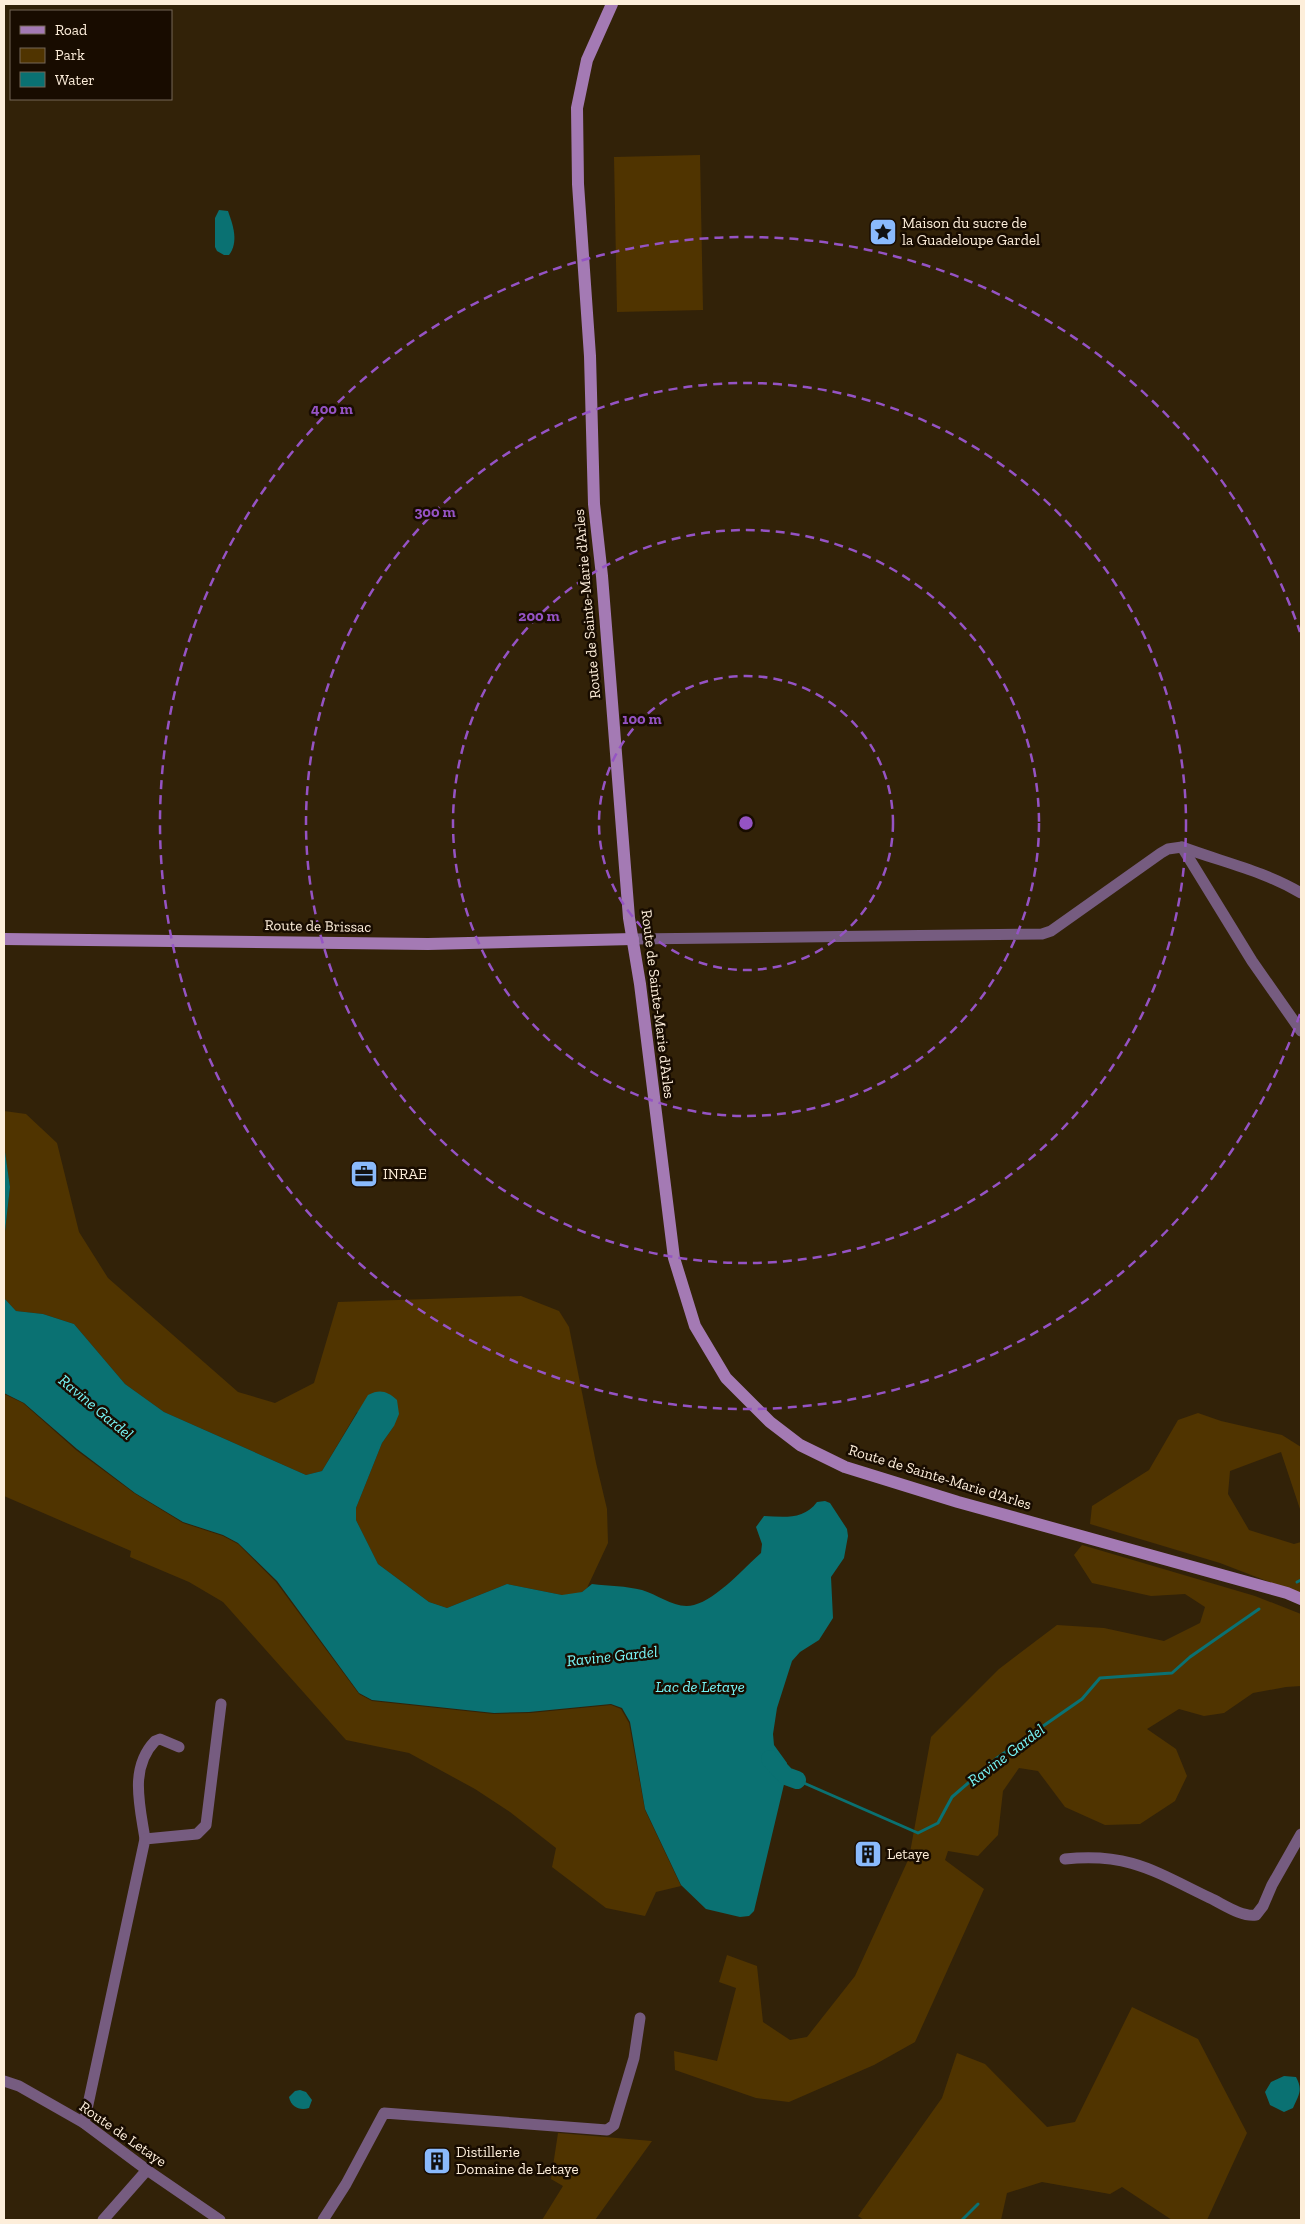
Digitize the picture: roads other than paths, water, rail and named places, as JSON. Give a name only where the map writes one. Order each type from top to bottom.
[{"type":"main road","name":"Route de Sainte-Marie d'Arles","points":[[612,4],[587,60],[580,85],[577,108],[578,184],[590,356],[594,504],[633,939],[674,1258],[695,1326],[726,1378],[770,1422],[800,1445],[845,1467],[958,1502],[1286,1593],[1301,1599]]},
{"type":"main road","name":"Route de Brissac","points":[[4,939],[428,944],[633,939]]},
{"type":"street","points":[[1182,847],[1252,961],[1301,1031]]},
{"type":"street","points":[[633,939],[1042,934],[1052,931],[1160,853],[1168,849],[1182,847],[1254,870],[1282,882],[1301,893]]},
{"type":"street","points":[[145,1839],[197,1834],[206,1825],[221,1704]]},
{"type":"street","points":[[84,2123],[145,1839],[137,1784],[141,1767],[155,1741],[164,1740],[178,1747]]},
{"type":"street","points":[[1065,1859],[1085,1857],[1128,1861],[1148,1868],[1250,1916],[1256,1915],[1263,1906],[1272,1885],[1301,1834]]},
{"type":"street","points":[[323,2220],[346,2184],[384,2113],[607,2130],[614,2125],[634,2058],[640,2018]]},
{"type":"street","name":"Route de Letaye","points":[[4,2081],[20,2086],[84,2123],[147,2170],[220,2220]]},
{"type":"street","points":[[104,2220],[147,2170]]},
{"type":"water","points":[[219,210],[228,211],[233,228],[234,245],[229,255],[224,255],[217,251],[215,247],[215,218]]},
{"type":"water","points":[[4,1145],[10,1187],[4,1240]]},
{"type":"water","name":"Lac de Letaye","points":[[4,1298],[16,1311],[43,1314],[74,1324],[125,1384],[164,1412],[306,1475],[322,1471],[368,1395],[380,1392],[387,1393],[393,1397],[397,1400],[399,1414],[394,1426],[382,1443],[356,1508],[356,1520],[378,1564],[429,1602],[447,1608],[507,1584],[562,1595],[582,1592],[592,1584],[624,1587],[648,1592],[674,1604],[694,1605],[703,1602],[721,1590],[761,1553],[762,1544],[756,1527],[764,1516],[800,1515],[812,1508],[817,1502],[825,1501],[830,1503],[847,1529],[848,1536],[844,1558],[831,1577],[833,1618],[819,1640],[800,1652],[792,1661],[777,1708],[773,1734],[774,1745],[787,1763],[786,1776],[754,1911],[749,1916],[740,1917],[706,1909],[681,1885],[645,1809],[630,1722],[622,1708],[611,1704],[529,1712],[494,1713],[372,1700],[359,1693],[277,1581],[238,1543],[223,1535],[183,1522],[135,1493],[77,1449],[24,1403],[4,1393]]},
{"type":"water","points":[[1284,2076],[1296,2077],[1300,2089],[1293,2108],[1284,2112],[1270,2105],[1265,2092],[1271,2082]]},
{"type":"water","points":[[295,2091],[306,2092],[312,2100],[309,2108],[302,2109],[296,2107],[290,2100],[289,2097]]},
{"type":"waterway","name":"Ravine Gardel","points":[[1297,1582],[1301,1580]]},
{"type":"waterway","name":"Ravine Gardel","points":[[797,1780],[918,1833],[938,1823],[952,1797],[997,1758],[1082,1699],[1100,1678],[1172,1673],[1190,1657],[1259,1609]]},
{"type":"waterway","name":"Ravine Gardel","points":[[770,1759],[786,1776],[797,1780]]},
{"type":"waterway","points":[[962,2220],[978,2204]]},
{"type":"place","name":"Maison du sucre de la Guadeloupe Gardel","points":[[883,232]]},
{"type":"place","name":"INRAE","points":[[364,1174]]},
{"type":"place","name":"Letaye","points":[[868,1854]]},
{"type":"place","name":"Distillerie Domaine de Letaye","points":[[437,2161]]}]
